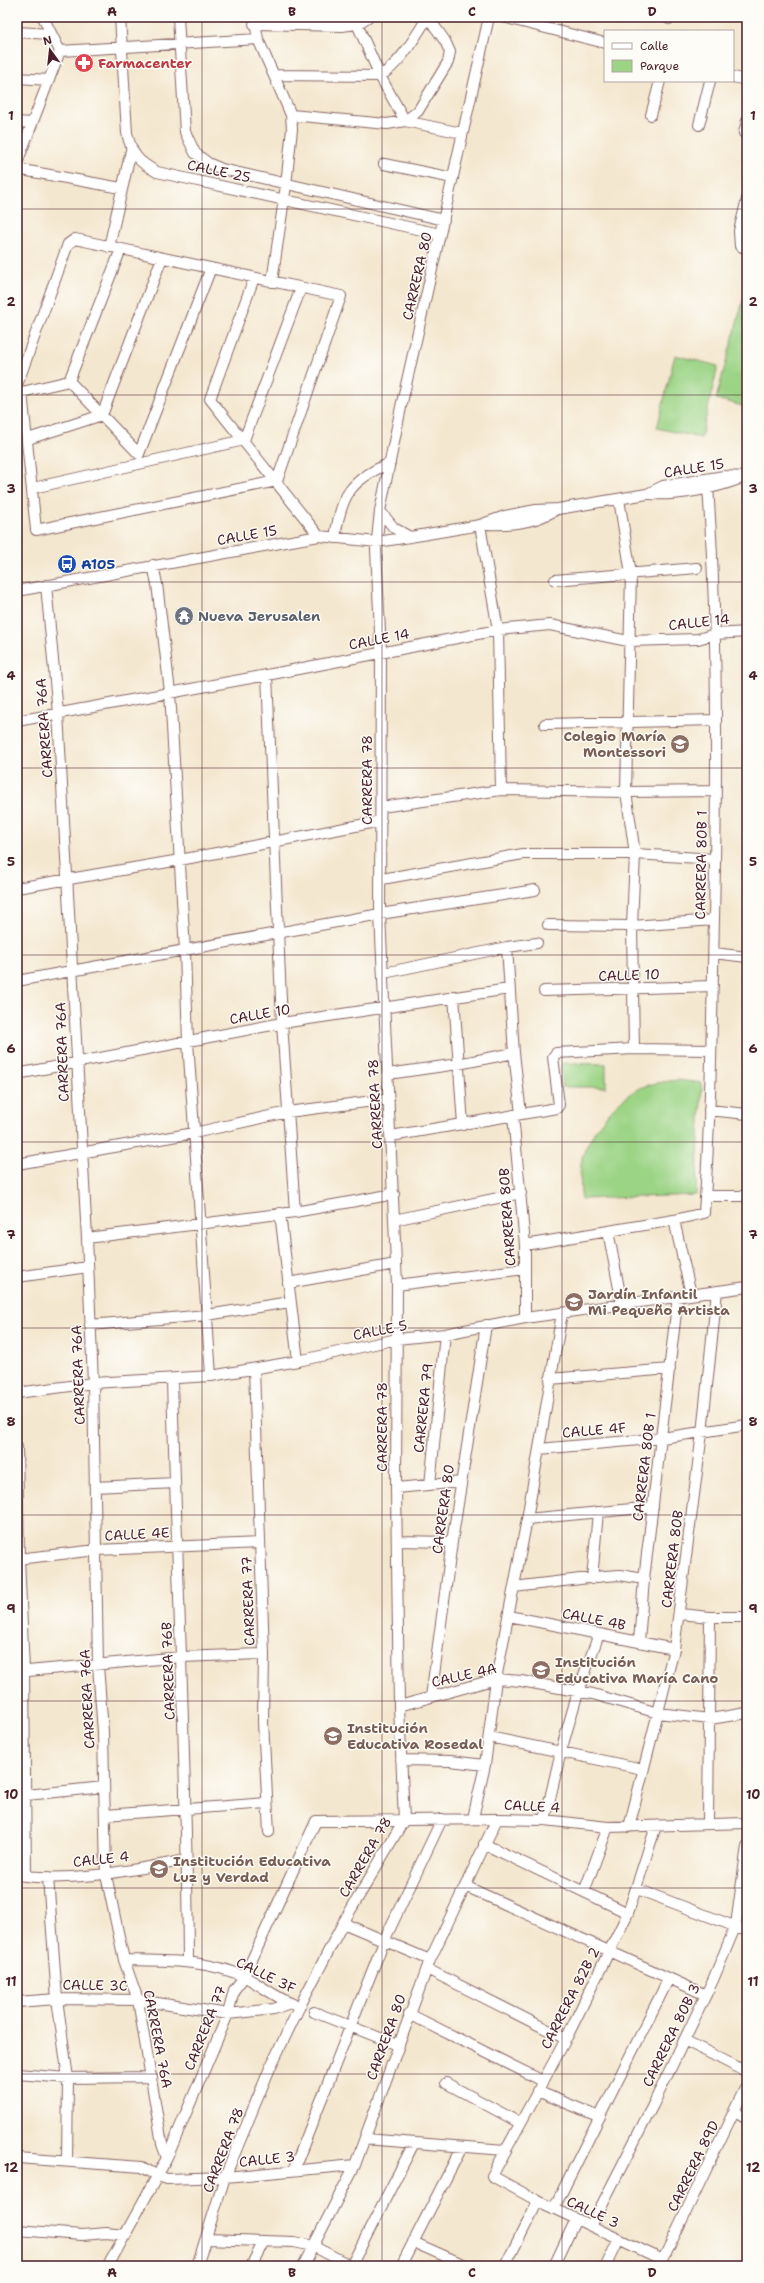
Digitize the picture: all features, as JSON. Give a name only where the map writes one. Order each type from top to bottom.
[{"type":"street","points":[[17,163],[60,51],[43,17]]},
{"type":"street","points":[[109,246],[121,188],[131,150],[127,133],[120,17]]},
{"type":"street","name":"CALLE 25","points":[[178,17],[185,132],[195,153],[208,163],[222,169],[286,185],[444,220]]},
{"type":"street","points":[[272,282],[286,185],[292,129],[291,115],[275,75],[258,39],[254,20],[342,26],[368,17]]},
{"type":"street","points":[[275,75],[380,76],[390,70],[400,59],[428,17],[450,52],[448,62],[418,111],[405,122]]},
{"type":"street","name":"CARRERA 80","points":[[377,542],[380,511],[390,463],[452,178],[489,17]]},
{"type":"street","points":[[503,17],[604,43]]},
{"type":"street","points":[[355,21],[380,76],[405,122]]},
{"type":"street","points":[[17,32],[51,34]]},
{"type":"street","points":[[60,51],[258,39]]},
{"type":"street","points":[[734,77],[747,80]]},
{"type":"street","points":[[17,78],[49,80]]},
{"type":"street","points":[[651,115],[660,82]]},
{"type":"street","points":[[699,125],[710,82]]},
{"type":"street","points":[[291,115],[387,124],[405,122],[462,133]]},
{"type":"street","points":[[744,132],[747,121]]},
{"type":"street","points":[[17,122],[32,123]]},
{"type":"street","name":"CALLE 25","points":[[131,150],[141,162],[157,172],[440,234]]},
{"type":"street","points":[[384,164],[452,178]]},
{"type":"street","points":[[17,169],[121,188]]},
{"type":"street","points":[[747,199],[739,231],[740,246],[747,248]]},
{"type":"street","points":[[75,239],[341,296],[277,481],[36,530],[28,439],[19,389],[68,244],[75,239]]},
{"type":"street","points":[[69,381],[121,249]]},
{"type":"street","points":[[102,416],[162,258]]},
{"type":"street","points":[[69,381],[139,454],[211,268]]},
{"type":"street","points":[[254,278],[210,399],[277,481],[319,536]]},
{"type":"street","points":[[244,440],[301,288]]},
{"type":"street","points":[[19,389],[69,381]]},
{"type":"street","points":[[28,439],[102,416]]},
{"type":"street","points":[[33,488],[244,440]]},
{"type":"street","points":[[335,538],[339,511],[351,488],[370,472],[390,463]]},
{"type":"street","name":"CALLE 15","points":[[647,494],[664,486],[686,482],[724,476],[746,476]]},
{"type":"street","name":"CALLE 15","points":[[17,591],[319,536],[377,542],[481,525],[507,525],[538,520],[558,509],[647,494],[665,495],[708,487],[746,476]]},
{"type":"street","name":"CARRERA 80B 1","points":[[674,1220],[704,1213],[709,1110],[714,953],[716,720],[713,562],[708,487]]},
{"type":"street","points":[[619,499],[631,574],[628,641],[626,792],[635,854],[632,926],[634,1049]]},
{"type":"street","points":[[380,511],[394,528],[410,537]]},
{"type":"street","points":[[481,525],[498,630],[501,790]]},
{"type":"street","name":"CARRERA 78","points":[[197,2266],[225,2177],[295,2005],[404,1820],[399,1706],[396,1488],[397,1285],[386,1007],[380,914],[382,879],[380,821],[381,653],[377,542]]},
{"type":"street","points":[[153,566],[157,584],[170,692],[185,951],[188,1042],[211,1376]]},
{"type":"street","points":[[555,580],[697,568]]},
{"type":"street","name":"CARRERA 76A","points":[[46,585],[58,713],[66,879],[73,970],[76,1062],[87,1238],[93,1383],[98,1665],[104,1787],[106,1875],[124,1960],[138,2000],[162,2144],[167,2158]]},
{"type":"street","name":"CALLE 14","points":[[17,721],[267,675],[498,630],[550,625],[628,641],[698,640],[715,634],[747,632]]},
{"type":"street","points":[[267,675],[282,1023],[295,1212]]},
{"type":"street","points":[[545,724],[716,720]]},
{"type":"street","points":[[381,807],[501,790],[626,792],[716,791]]},
{"type":"street","points":[[17,888],[180,860],[274,840],[380,821]]},
{"type":"street","points":[[382,879],[523,854],[635,854],[715,859]]},
{"type":"street","points":[[17,980],[185,951],[380,914],[535,890]]},
{"type":"street","points":[[548,925],[632,926],[714,920]]},
{"type":"street","points":[[384,973],[507,947],[537,944]]},
{"type":"street","name":"CARRERA 80B","points":[[507,947],[525,1245],[525,1318]]},
{"type":"street","points":[[714,953],[747,957]]},
{"type":"street","name":"CALLE 10","points":[[544,991],[713,986]]},
{"type":"street","name":"CALLE 10","points":[[17,1074],[282,1023],[454,996],[509,989]]},
{"type":"street","points":[[454,996],[463,1125]]},
{"type":"street","points":[[391,1136],[463,1125],[558,1107],[553,1057],[556,1053],[634,1049],[711,1050]]},
{"type":"street","points":[[388,1074],[458,1064],[514,1053]]},
{"type":"street","points":[[17,1164],[194,1133],[288,1112],[389,1099]]},
{"type":"street","points":[[709,1110],[747,1114]]},
{"type":"street","points":[[394,1220],[521,1193]]},
{"type":"street","points":[[87,1238],[295,1212],[394,1194]]},
{"type":"street","points":[[705,1196],[747,1196]]},
{"type":"street","points":[[280,1213],[298,1361]]},
{"type":"street","points":[[525,1245],[674,1220],[691,1294]]},
{"type":"street","points":[[608,1231],[622,1304]]},
{"type":"street","points":[[288,1282],[396,1264]]},
{"type":"street","points":[[17,1277],[88,1267]]},
{"type":"street","points":[[397,1285],[525,1269]]},
{"type":"street","name":"CALLE 5","points":[[17,1393],[93,1383],[211,1376],[298,1361],[397,1339],[445,1334],[486,1325],[562,1312],[747,1287]]},
{"type":"street","name":"CARRERA 80B","points":[[629,1827],[642,1769],[674,1649],[680,1614],[702,1433],[717,1291]]},
{"type":"street","name":"CARRERA 80B 1","points":[[639,1642],[644,1579],[678,1296]]},
{"type":"street","points":[[90,1326],[207,1315],[290,1302]]},
{"type":"street","points":[[473,1818],[485,1765],[496,1679],[528,1519],[562,1312]]},
{"type":"street","name":"CARRERA 80","points":[[432,1697],[452,1542],[486,1325]]},
{"type":"street","name":"CARRERA 79","points":[[430,1485],[445,1334]]},
{"type":"street","name":"CARRERA 77","points":[[254,1369],[264,1654],[262,1722],[269,1832]]},
{"type":"street","points":[[550,1379],[670,1369]]},
{"type":"street","name":"CARRERA 76B","points":[[172,1379],[174,1483],[187,1860],[188,1962]]},
{"type":"street","name":"CALLE 4F","points":[[539,1449],[662,1438],[747,1425]]},
{"type":"street","points":[[17,1447],[21,1671],[22,1876]]},
{"type":"street","points":[[396,1488],[461,1482]]},
{"type":"street","points":[[95,1487],[174,1483]]},
{"type":"street","points":[[528,1519],[653,1507]]},
{"type":"street","points":[[592,1579],[598,1512]]},
{"type":"street","points":[[397,1541],[452,1542]]},
{"type":"street","name":"CALLE 4E","points":[[18,1559],[97,1550],[260,1543]]},
{"type":"street","points":[[514,1587],[620,1576],[644,1579]]},
{"type":"street","points":[[680,1614],[710,1617],[747,1616]]},
{"type":"street","name":"CALLE 4B","points":[[509,1616],[674,1649]]},
{"type":"street","points":[[708,1823],[710,1617]]},
{"type":"street","points":[[545,1820],[561,1751],[578,1692],[599,1634]]},
{"type":"street","points":[[21,1671],[181,1657],[264,1654]]},
{"type":"street","name":"CALLE 4A","points":[[399,1706],[496,1679],[521,1681],[578,1692],[658,1713],[710,1719],[747,1713]]},
{"type":"street","points":[[489,1737],[642,1769]]},
{"type":"street","points":[[401,1760],[450,1761],[485,1765]]},
{"type":"street","points":[[21,1796],[104,1787]]},
{"type":"street","points":[[105,1816],[267,1803]]},
{"type":"street","name":"CALLE 4","points":[[316,1821],[473,1818],[545,1820],[608,1827],[747,1823]]},
{"type":"street","points":[[294,2169],[384,1941],[442,1819]]},
{"type":"street","name":"CARRERA 80","points":[[303,2266],[355,2165],[428,1965],[497,1819]]},
{"type":"street","name":"CARRERA 77","points":[[108,2266],[127,2235],[167,2158],[228,2014],[234,1990],[244,1977],[316,1821]]},
{"type":"street","name":"CARRERA 82B 2","points":[[492,2176],[566,2039],[628,1913],[637,1889],[656,1826]]},
{"type":"street","points":[[584,1892],[608,1827]]},
{"type":"street","points":[[484,1844],[628,1913]]},
{"type":"street","name":"CARRERA 80B 3","points":[[592,2226],[706,1995],[736,1925],[747,1846]]},
{"type":"street","name":"CALLE 4","points":[[22,1876],[48,1877],[106,1875],[187,1860]]},
{"type":"street","points":[[48,1877],[58,1999],[68,2078],[67,2160]]},
{"type":"street","points":[[465,1886],[706,1995]]},
{"type":"street","points":[[637,1889],[747,1930]]},
{"type":"street","points":[[343,1923],[384,1941],[566,2039]]},
{"type":"street","name":"CALLE 3F","points":[[124,1960],[188,1962],[244,1977],[295,2005]]},
{"type":"street","points":[[554,2208],[669,1978]]},
{"type":"street","name":"CALLE 3C","points":[[17,2002],[58,1999],[138,2000],[228,2014],[295,2005]]},
{"type":"street","points":[[314,2012],[398,2045]]},
{"type":"street","points":[[409,2014],[543,2081]]},
{"type":"street","points":[[684,2040],[747,2072]]},
{"type":"street","points":[[17,2074],[68,2078],[152,2077]]},
{"type":"street","points":[[446,2083],[520,2123]]},
{"type":"street","name":"CARRERA 89D","points":[[661,2263],[747,2084]]},
{"type":"street","points":[[537,2091],[600,2117]]},
{"type":"street","points":[[735,2111],[747,2118]]},
{"type":"street","points":[[365,2138],[505,2150]]},
{"type":"street","points":[[206,2239],[294,2242],[313,2246],[351,2266],[414,2143]]},
{"type":"street","points":[[401,2266],[462,2147]]},
{"type":"street","name":"CALLE 3","points":[[17,2158],[67,2160],[142,2167],[167,2179],[225,2177],[294,2169],[355,2165]]},
{"type":"street","name":"CALLE 3","points":[[492,2176],[538,2201],[619,2239],[661,2263]]},
{"type":"street","points":[[505,2266],[538,2201]]},
{"type":"street","points":[[554,2266],[576,2219]]},
{"type":"street","points":[[17,2230],[82,2235],[106,2233],[127,2235]]},
{"type":"street","points":[[606,2266],[619,2239]]},
{"type":"street","points":[[251,2266],[264,2242]]},
{"type":"street","points":[[413,2242],[467,2266]]},
{"type":"green space","points":[[747,286],[747,407],[716,399]]},
{"type":"green space","points":[[675,355],[718,366],[701,438],[657,428]]},
{"type":"green space","points":[[562,1063],[606,1064],[606,1087],[562,1087]]},
{"type":"green space","points":[[678,1080],[702,1083],[696,1195],[581,1199],[580,1174],[582,1159],[590,1140],[603,1120],[619,1102],[636,1090],[651,1084]]},
{"type":"place","name":"Farmacenter","points":[[84,63]]},
{"type":"place","name":"A105","points":[[67,564]]},
{"type":"place","name":"Nueva Jerusalen","points":[[184,616]]},
{"type":"place","name":"Colegio María Montessori","points":[[680,744]]},
{"type":"place","name":"Jardín Infantil Mi Pequeño Artista","points":[[574,1302]]},
{"type":"place","name":"Institución Educativa María Cano","points":[[541,1670]]},
{"type":"place","name":"Institución Educativa Rosedal","points":[[333,1736]]},
{"type":"place","name":"Institución Educativa Luz y Verdad","points":[[159,1869]]}]
